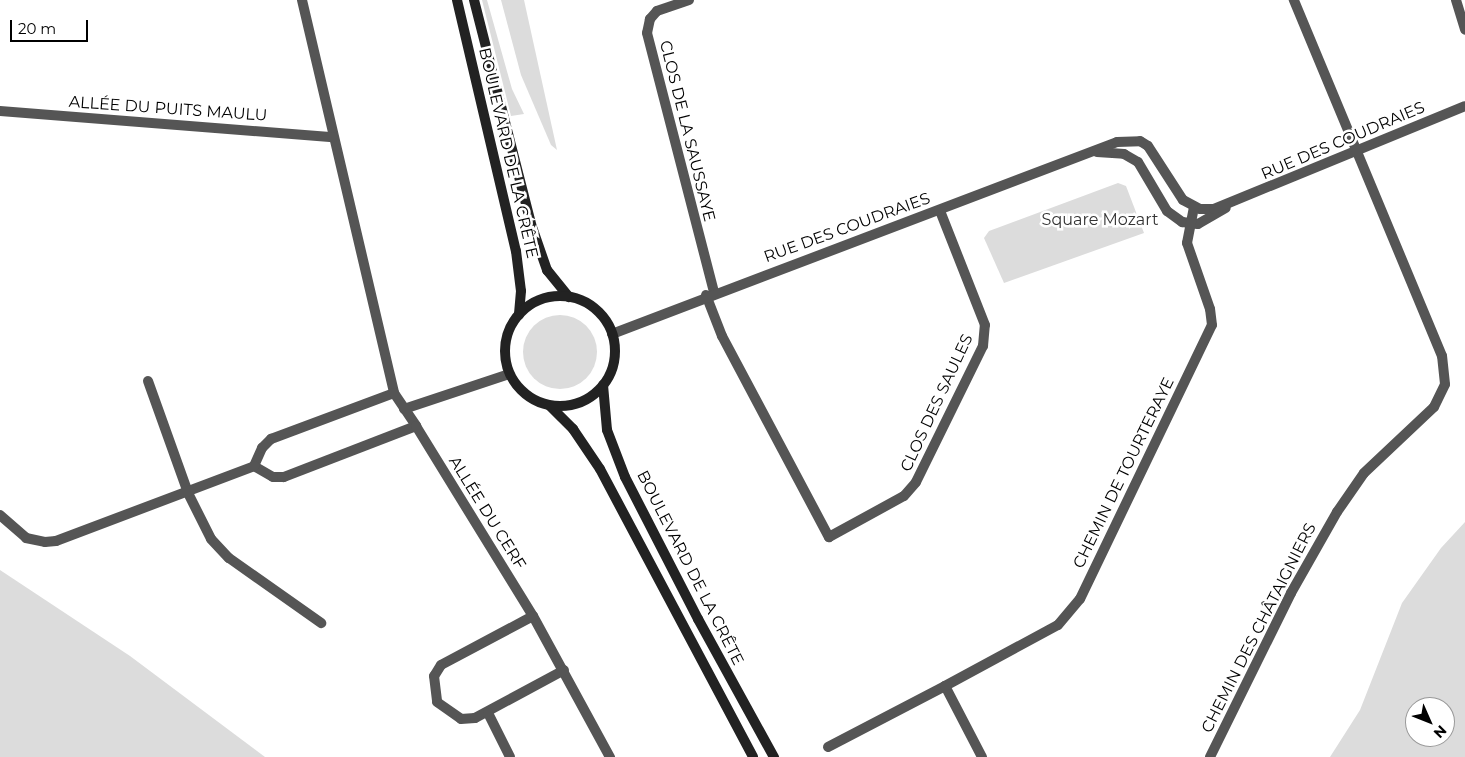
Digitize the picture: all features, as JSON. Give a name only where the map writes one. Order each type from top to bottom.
[{"type":"main road","name":"BOULEVARD DE LA CRÊTE","points":[[457,0],[516,252],[521,291],[519,314],[505,343],[509,374],[528,396],[550,406],[573,429],[600,469],[753,757]]},
{"type":"main road","name":"BOULEVARD DE LA CRÊTE","points":[[474,0],[532,227],[546,270],[569,297],[593,308],[612,334],[614,360],[603,385],[607,430],[625,477],[698,619],[774,757]]},
{"type":"main road","name":"BOULEVARD DE LA CRÊTE","points":[[519,314],[542,299],[569,297]]},
{"type":"main road","points":[[550,406],[579,402],[603,385]]},
{"type":"street","points":[[0,515],[26,538],[45,542],[188,494],[254,466],[262,448],[271,440],[394,393],[302,0]]},
{"type":"street","name":"CLOS DE LA SAUSSAYE","points":[[689,0],[657,11],[650,19],[647,33],[710,294]]},
{"type":"street","points":[[1294,0],[1358,152]]},
{"type":"street","points":[[1456,0],[1465,30]]},
{"type":"street","name":"RUE DES COUDRAIES","points":[[612,334],[710,294],[940,211],[1117,142],[1140,141],[1152,150],[1173,188],[1194,206],[1214,209],[1358,152],[1465,106]]},
{"type":"street","name":"ALLÉE DU PUITS MAULU","points":[[0,111],[333,137]]},
{"type":"street","name":"RUE DES COUDRAIES","points":[[1094,152],[1124,154],[1138,162],[1172,216],[1189,224],[1209,220],[1232,203]]},
{"type":"street","name":"CHEMIN DES CHÂTAIGNIERS","points":[[1210,757],[1291,593],[1337,512],[1364,473],[1434,407],[1445,384],[1442,356],[1358,152]]},
{"type":"street","name":"CHEMIN DE TOURTERAYE","points":[[828,747],[1058,625],[1080,599],[1212,325],[1210,309],[1187,243],[1189,224],[1194,206]]},
{"type":"street","name":"CLOS DES SAULES","points":[[710,294],[722,336],[829,537],[904,496],[916,482],[983,346],[985,325],[940,211]]},
{"type":"street","points":[[404,409],[509,374]]},
{"type":"street","points":[[148,381],[188,494],[212,539],[229,558],[321,623]]},
{"type":"street","name":"ALLÉE DU CERF","points":[[394,393],[533,616],[610,757]]},
{"type":"street","points":[[254,466],[273,476],[284,477],[416,426]]},
{"type":"street","points":[[533,616],[441,665],[434,676],[437,702],[449,714],[460,719],[488,713],[564,670]]},
{"type":"street","points":[[945,686],[982,757]]},
{"type":"street","points":[[488,713],[510,757]]},
{"type":"green space","points":[[482,0],[487,0],[512,89],[524,114],[511,116]]},
{"type":"green space","points":[[501,0],[524,0],[557,150],[551,145],[521,75]]},
{"type":"green space","name":"Square Mozart","points":[[1118,183],[1126,186],[1144,233],[1004,283],[984,238],[989,231]]},
{"type":"green space","points":[[560,315],[581,321],[591,331],[597,352],[591,373],[581,383],[560,389],[539,383],[529,373],[523,352],[529,331],[539,321]]},
{"type":"green space","points":[[1465,522],[1465,757],[1330,757],[1360,710],[1402,603],[1441,548]]},
{"type":"green space","points":[[0,570],[130,656],[265,757],[0,757]]}]
